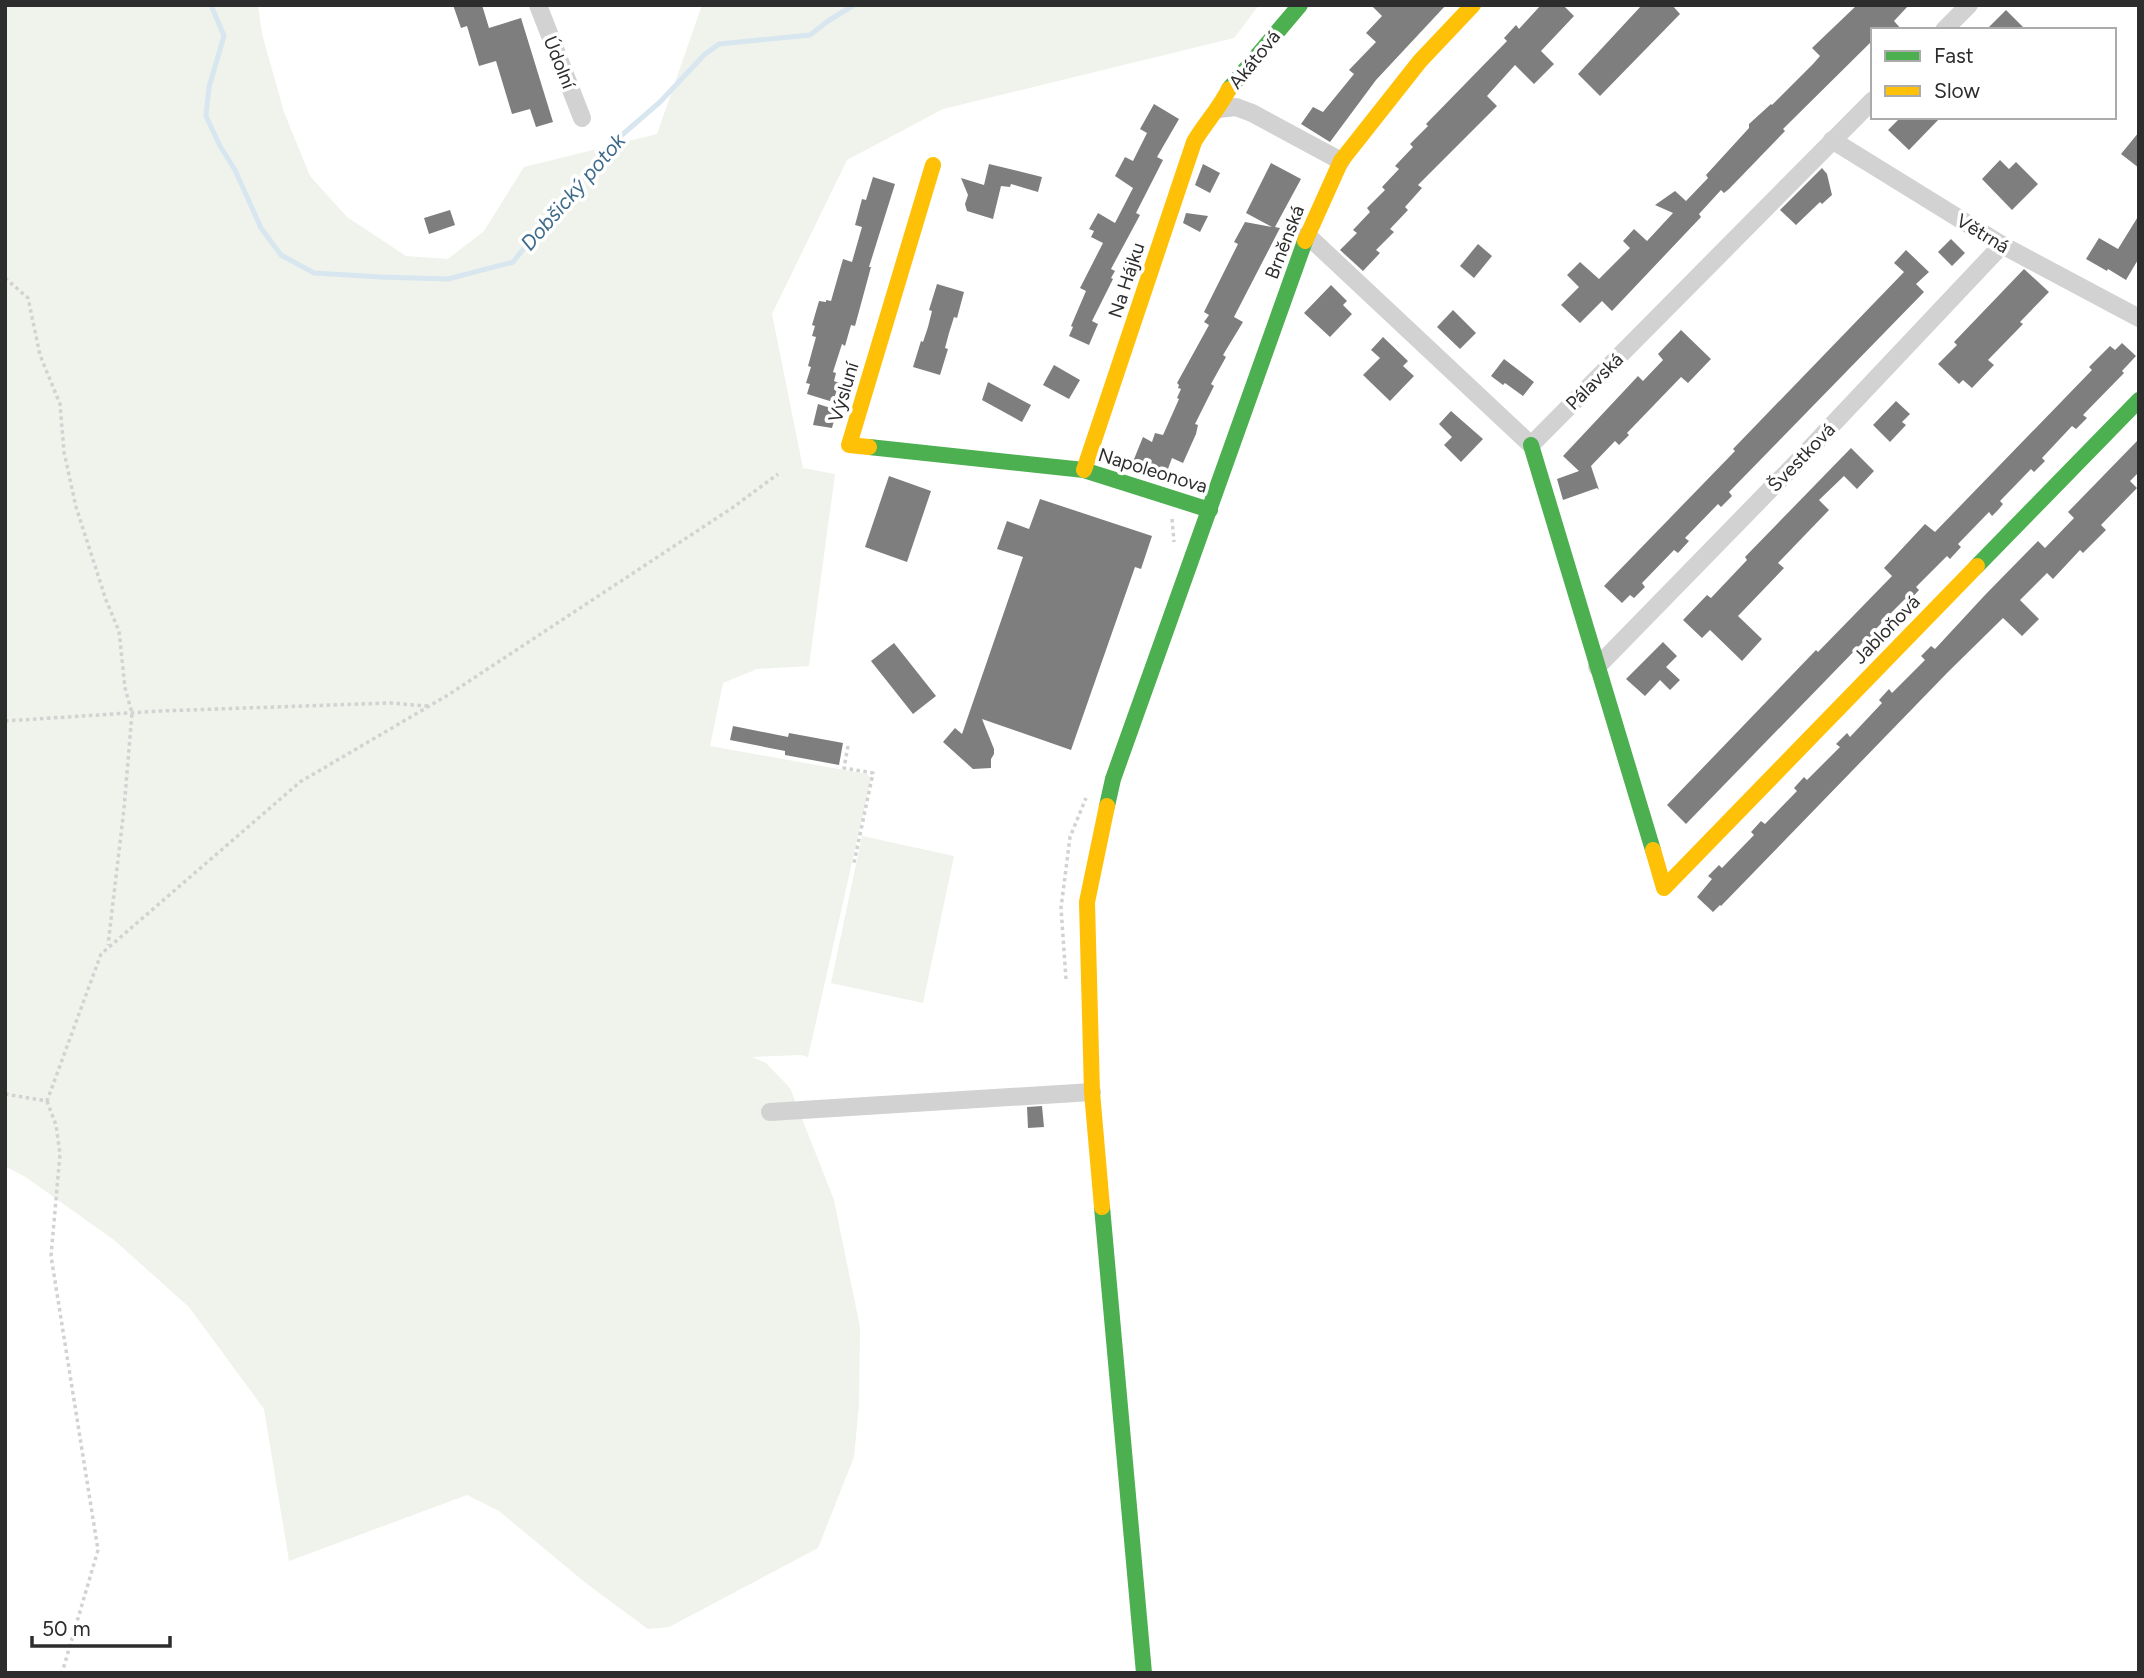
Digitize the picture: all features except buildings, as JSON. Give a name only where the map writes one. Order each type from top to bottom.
[{"type":"street","name":"Údolní","points":[[538,5],[582,118]]},
{"type":"street","name":"Akátová","points":[[1219,109],[1230,86],[1300,5]]},
{"type":"street","name":"Brněnská","points":[[1144,1673],[1092,1092],[1087,902],[1113,779],[1307,235],[1341,161],[1420,61],[1473,5]]},
{"type":"street","points":[[1946,28],[1969,5]]},
{"type":"street","name":"Pálavská","points":[[1531,445],[1871,102]]},
{"type":"street","name":"Akátová","points":[[1219,109],[1236,107],[1252,113],[1341,161]]},
{"type":"street","name":"Na Hájku","points":[[1084,470],[1194,142],[1206,122],[1219,109]]},
{"type":"street","name":"Větrná","points":[[1832,140],[2002,245],[2135,310]]},
{"type":"street","name":"Výsluní","points":[[933,165],[849,445],[1084,470]]},
{"type":"street","points":[[1307,235],[1531,445],[1597,667]]},
{"type":"street","name":"Švestková","points":[[1597,667],[1799,460],[2002,245]]},
{"type":"street","name":"Jabloňová","points":[[1597,667],[1664,888],[2139,400]]},
{"type":"street","name":"Napoleonova","points":[[1084,470],[1210,510]]},
{"type":"street","points":[[770,1112],[1092,1092]]},
{"type":"path","points":[[5,278],[28,298],[40,355],[60,404],[64,452],[76,508],[119,631],[125,688],[132,713],[108,947]]},
{"type":"path","points":[[62,1673],[98,1550],[51,1256],[60,1154],[56,1125],[47,1101],[101,954],[300,782],[430,706],[732,508],[778,474]]},
{"type":"path","points":[[5,721],[390,703],[430,706]]},
{"type":"path","points":[[848,746],[844,768],[873,774],[854,863]]},
{"type":"path","points":[[5,1094],[47,1101]]},
{"type":"shaded area","points":[[5,5],[258,5],[262,34],[284,112],[310,176],[347,217],[406,256],[448,259],[484,231],[524,167],[657,134],[702,5],[1259,5],[1234,38],[943,109],[847,160],[772,314],[803,468],[835,474],[809,666],[757,669],[723,683],[710,746],[867,774],[871,779],[808,1057],[752,1057],[766,1063],[790,1088],[834,1200],[860,1327],[859,1405],[854,1457],[818,1548],[669,1627],[648,1629],[587,1584],[499,1511],[467,1495],[289,1561],[264,1409],[189,1307],[114,1240],[27,1178],[5,1166]]},
{"type":"shaded area","points":[[862,836],[954,856],[923,1003],[831,983]]},
{"type":"waterway","name":"Dobšický potok","points":[[211,5],[224,36],[209,87],[206,116],[235,170],[261,228],[281,255],[314,273],[448,279],[513,262],[615,141],[660,102],[704,55],[719,44],[810,35],[854,5]]},
{"type":"traffic: fast","points":[[1229,89],[1300,5]]},
{"type":"traffic: fast","points":[[1107,806],[1113,779],[1305,241]]},
{"type":"traffic: fast","points":[[1977,566],[2139,400]]},
{"type":"traffic: fast","points":[[1531,445],[1653,850]]},
{"type":"traffic: fast","points":[[869,447],[1084,470],[1210,510]]},
{"type":"traffic: fast","points":[[1102,1207],[1144,1673]]},
{"type":"traffic: slow","points":[[1305,241],[1341,161],[1420,61],[1473,5]]},
{"type":"traffic: slow","points":[[1084,470],[1194,142],[1229,89]]},
{"type":"traffic: slow","points":[[869,447],[849,445],[933,165]]},
{"type":"traffic: slow","points":[[1653,850],[1664,888],[1977,566]]},
{"type":"traffic: slow","points":[[1102,1207],[1092,1092],[1087,902],[1107,806]]}]
